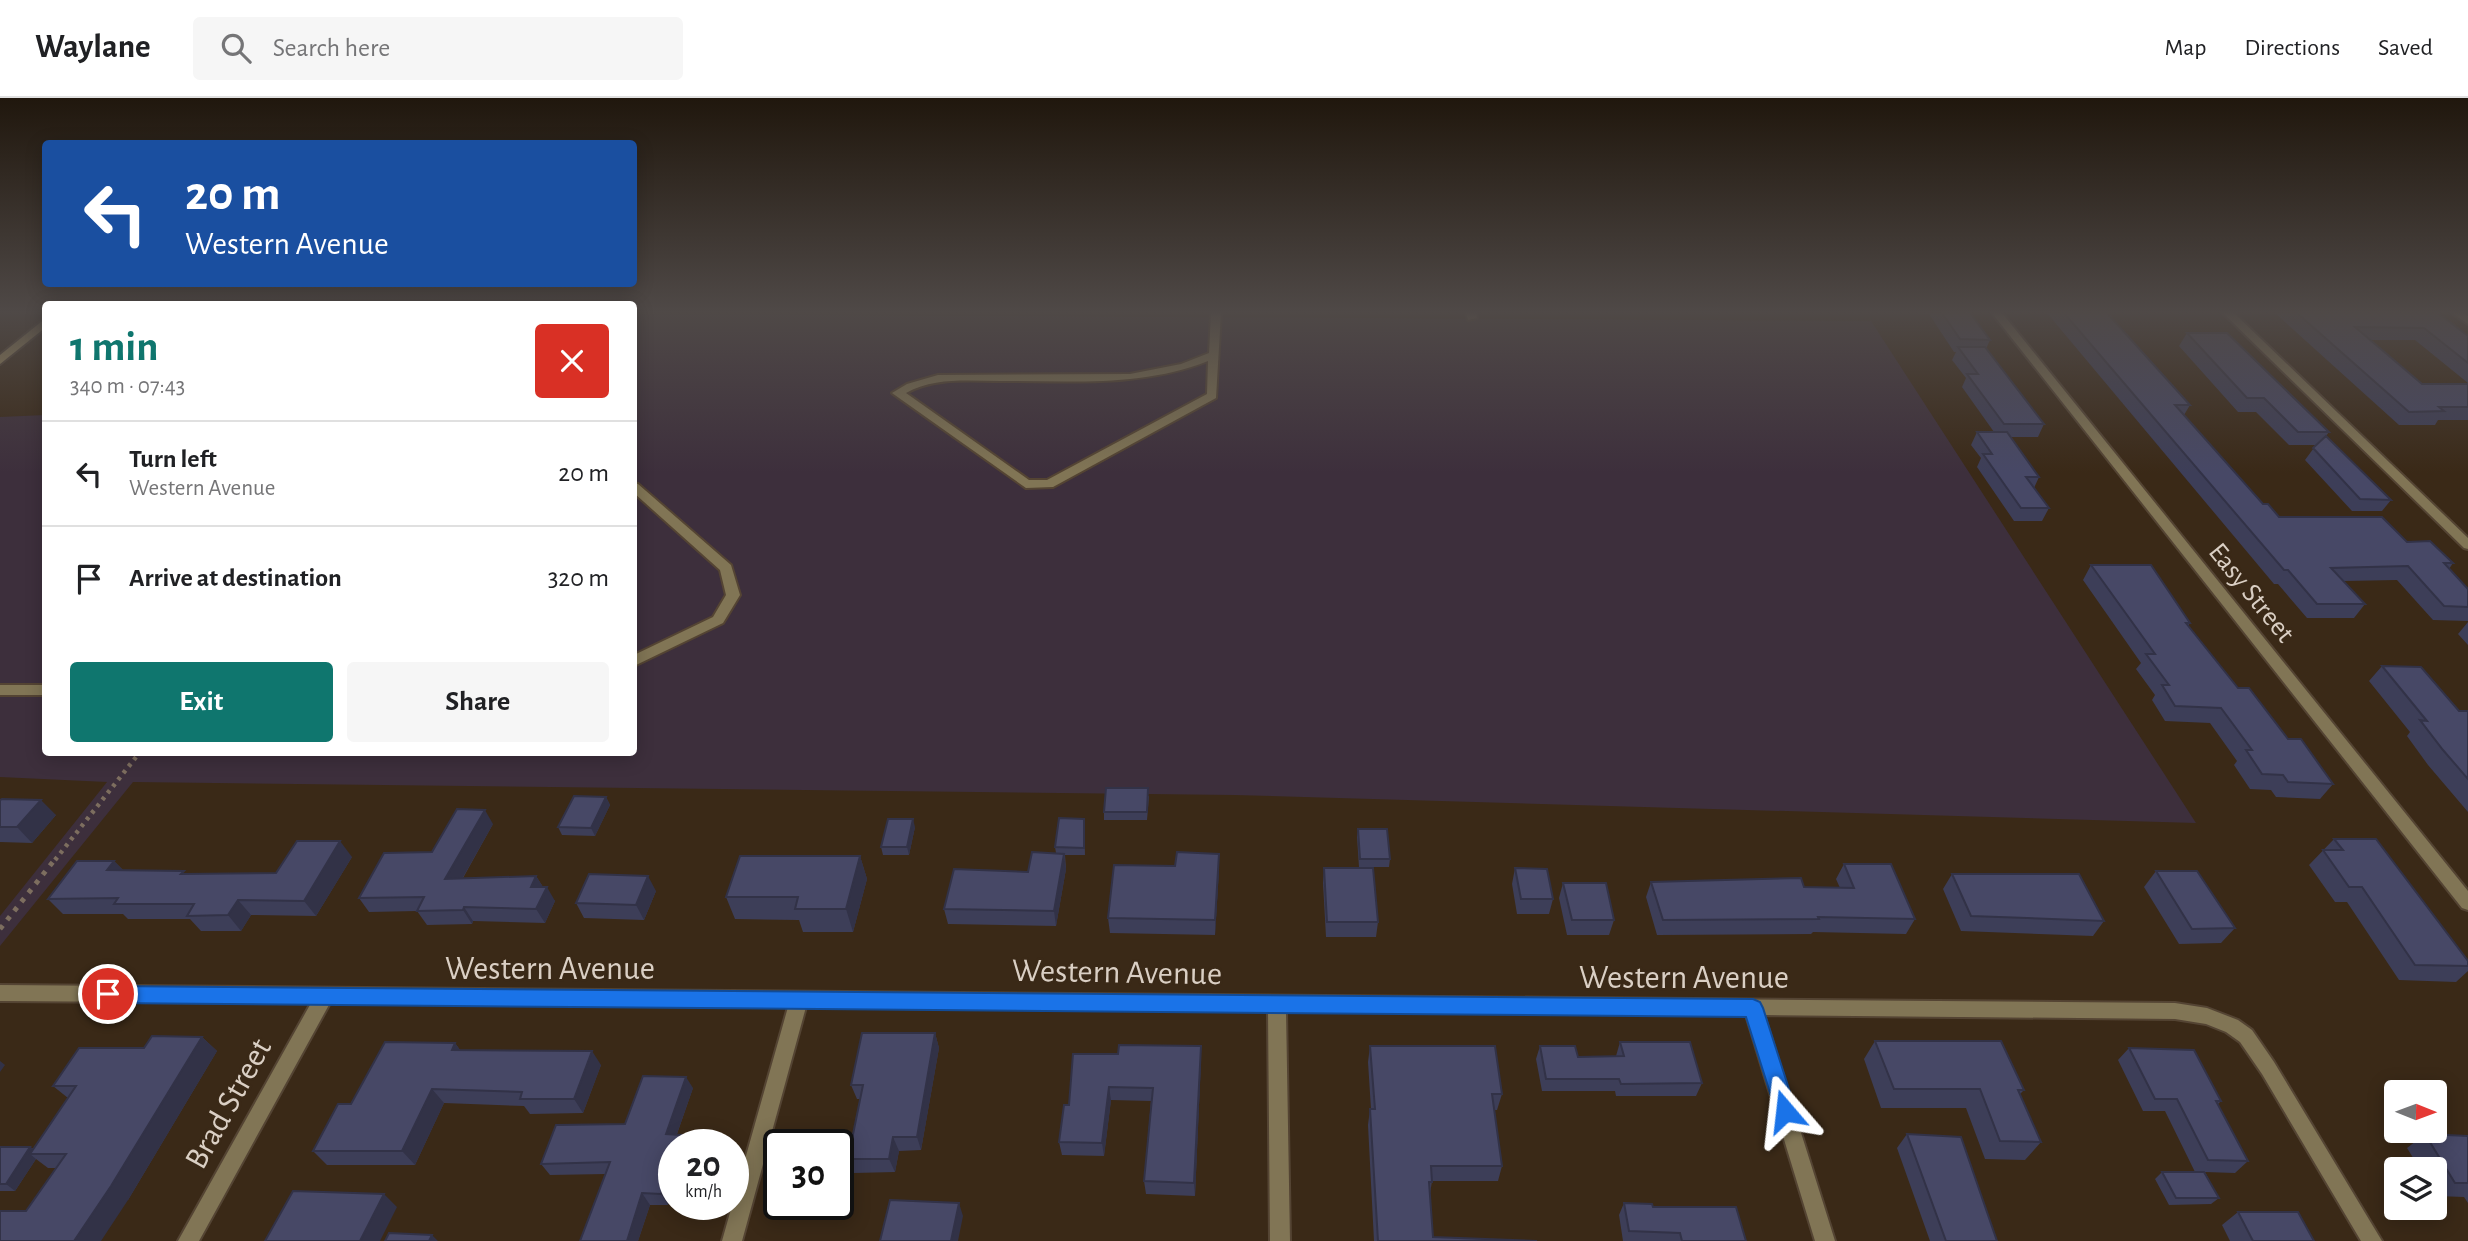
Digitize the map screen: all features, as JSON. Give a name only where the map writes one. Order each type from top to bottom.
[{"type":"street","points":[[1186,366],[1130,377],[938,378],[898,393],[1027,484],[1042,485],[1049,484],[1212,396],[1213,366]]},
{"type":"street","name":"Easy Street","points":[[2040,366],[2468,903]]},
{"type":"street","points":[[2283,366],[2468,545]]},
{"type":"street","points":[[637,490],[726,568],[733,595],[718,620],[637,660]]},
{"type":"street","points":[[0,690],[42,690]]},
{"type":"street","name":"Western Avenue","points":[[0,993],[2175,1011],[2207,1016],[2232,1026],[2245,1036],[2268,1069],[2372,1241]]},
{"type":"street","name":"Brad Street","points":[[188,1241],[324,997]]},
{"type":"street","points":[[732,1241],[799,1000]]},
{"type":"street","points":[[1277,1005],[1280,1241]]},
{"type":"street","points":[[1753,1008],[1825,1241]]},
{"type":"path","points":[[0,929],[137,756]]},
{"type":"shaded area","points":[[637,366],[1900,366],[2196,823],[1234,795],[133,782],[0,946],[0,916],[107,782],[0,777],[0,417],[42,415],[42,756],[637,756]]},
{"type":"building","points":[[1972,366],[2000,366],[2044,424],[2004,424],[1967,374],[1978,374]]},
{"type":"building","points":[[2110,366],[2155,366],[2190,405],[2175,405],[2263,504],[2268,504],[2279,517],[2382,517],[2407,542],[2430,541],[2453,563],[2444,563],[2468,589],[2468,607],[2444,606],[2408,566],[2331,568],[2365,604],[2317,604],[2288,570],[2284,570]]},
{"type":"building","points":[[2218,366],[2261,366],[2329,432],[2298,432],[2264,398],[2247,398]]},
{"type":"building","points":[[2357,366],[2401,366],[2422,384],[2468,384],[2468,407],[2439,407],[2444,411],[2409,412]]},
{"type":"building","points":[[1977,432],[2007,432],[2039,477],[2026,477],[2049,508],[2021,508],[1983,454],[1992,454]]},
{"type":"building","points":[[2326,436],[2391,500],[2360,499],[2313,448]]},
{"type":"building","points":[[2091,565],[2151,565],[2190,623],[2186,623],[2238,688],[2249,688],[2288,739],[2301,739],[2333,784],[2288,782],[2283,775],[2262,774],[2246,750],[2252,750],[2221,708],[2175,706],[2162,685],[2169,685],[2146,654],[2155,654]]},
{"type":"building","points":[[2382,666],[2421,667],[2459,711],[2468,711],[2468,779],[2420,720],[2427,721]]},
{"type":"building","points":[[1106,788],[1148,788],[1147,812],[1104,812]]},
{"type":"building","points":[[574,796],[606,797],[591,828],[558,827]]},
{"type":"building","points":[[2,799],[41,800],[17,827],[0,827]]},
{"type":"building","points":[[457,809],[485,810],[445,879],[536,876],[531,887],[547,887],[536,909],[464,907],[463,910],[417,911],[424,897],[359,898],[384,853],[432,852]]},
{"type":"building","points":[[1059,818],[1084,819],[1084,848],[1055,847]]},
{"type":"building","points":[[888,819],[913,819],[907,847],[881,847]]},
{"type":"building","points":[[1358,829],[1387,829],[1390,859],[1360,859]]},
{"type":"building","points":[[2334,839],[2376,839],[2468,961],[2468,966],[2415,965],[2362,887],[2349,887],[2323,850],[2343,850]]},
{"type":"building","points":[[297,841],[340,841],[304,901],[238,900],[228,915],[187,916],[194,904],[114,904],[118,898],[48,899],[77,861],[114,861],[107,870],[184,871],[181,874],[276,873]]},
{"type":"building","points":[[1032,852],[1064,854],[1054,911],[944,909],[954,869],[1028,872]]},
{"type":"building","points":[[1177,852],[1219,854],[1215,920],[1108,918],[1114,865],[1175,866]]},
{"type":"building","points":[[740,856],[860,856],[846,909],[795,909],[798,897],[726,897]]},
{"type":"building","points":[[1844,864],[1891,864],[1915,919],[1818,917],[1819,919],[1663,920],[1651,882],[1801,878],[1804,887],[1854,888]]},
{"type":"building","points":[[1324,868],[1373,868],[1378,922],[1327,922]]},
{"type":"building","points":[[1515,868],[1547,869],[1553,899],[1521,899]]},
{"type":"building","points":[[2156,871],[2197,871],[2235,928],[2192,929]]},
{"type":"building","points":[[589,874],[648,876],[636,905],[576,903]]},
{"type":"building","points":[[1952,874],[2079,874],[2104,921],[1971,916]]},
{"type":"building","points":[[1563,883],[1606,883],[1614,920],[1572,920]]},
{"type":"building","points":[[862,1033],[935,1033],[917,1137],[893,1137],[889,1159],[854,1159],[854,1129],[863,1085],[851,1085]]},
{"type":"building","points":[[152,1036],[202,1037],[111,1186],[74,1241],[0,1241],[0,1211],[26,1211],[66,1154],[30,1154],[76,1086],[53,1086],[79,1048],[144,1048]]},
{"type":"building","points":[[1875,1041],[2001,1041],[2024,1090],[2018,1090],[2041,1142],[2000,1141],[1980,1089],[1894,1089]]},
{"type":"building","points":[[385,1042],[455,1043],[452,1050],[592,1051],[574,1099],[520,1099],[522,1092],[432,1089],[402,1151],[313,1151],[338,1104],[351,1104]]},
{"type":"building","points":[[1620,1042],[1690,1042],[1702,1083],[1621,1084],[1619,1079],[1546,1079],[1540,1046],[1575,1046],[1578,1057],[1624,1056]]},
{"type":"building","points":[[1119,1045],[1201,1046],[1194,1183],[1144,1181],[1153,1088],[1109,1087],[1102,1143],[1059,1142],[1064,1105],[1069,1105],[1073,1054],[1118,1054]]},
{"type":"building","points":[[1370,1046],[1495,1046],[1502,1094],[1492,1094],[1502,1166],[1431,1166],[1432,1182],[1429,1182],[1433,1237],[1537,1241],[1378,1241],[1370,1109],[1375,1109]]},
{"type":"building","points":[[2129,1048],[2194,1050],[2221,1101],[2216,1101],[2248,1161],[2208,1160],[2177,1099],[2155,1099]]},
{"type":"building","points":[[643,1076],[686,1077],[668,1129],[658,1129],[658,1194],[642,1193],[627,1241],[580,1241],[610,1162],[541,1164],[556,1125],[625,1124]]},
{"type":"building","points":[[1907,1134],[1961,1137],[1997,1241],[1946,1241]]},
{"type":"building","points":[[2447,1135],[2468,1136],[2468,1183],[2455,1183],[2447,1170],[2447,1157],[2439,1157],[2431,1143],[2447,1143]]},
{"type":"building","points":[[0,1147],[30,1147],[6,1184],[0,1184]]},
{"type":"building","points":[[2162,1172],[2204,1172],[2219,1198],[2176,1198]]},
{"type":"building","points":[[293,1191],[384,1194],[360,1241],[265,1241]]},
{"type":"building","points":[[890,1200],[959,1203],[951,1241],[880,1241]]},
{"type":"building","points":[[1624,1203],[1652,1204],[1653,1207],[1736,1207],[1746,1241],[1682,1241],[1680,1233],[1629,1231]]},
{"type":"building","points":[[2238,1212],[2298,1212],[2314,1241],[2253,1241]]},
{"type":"building","points":[[389,1233],[432,1235],[429,1241],[385,1241]]},
{"type":"route","points":[[108,994],[1753,1008],[1785,1111]]}]
